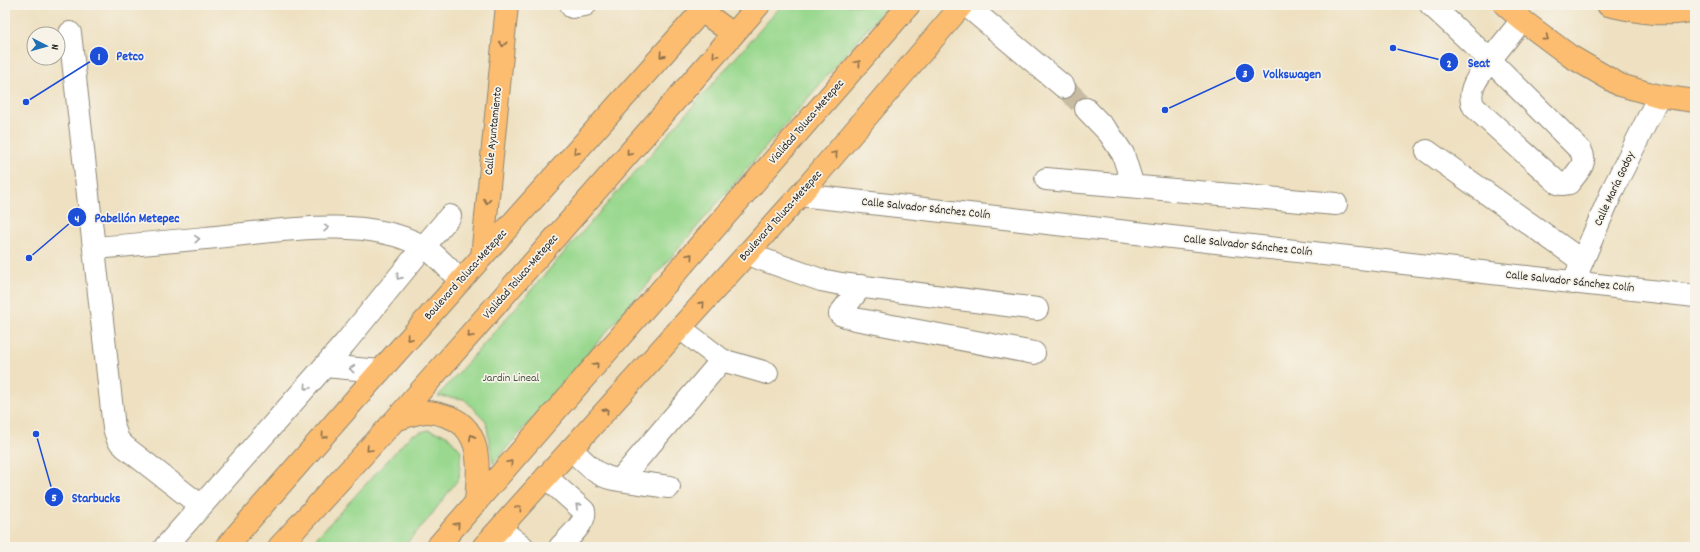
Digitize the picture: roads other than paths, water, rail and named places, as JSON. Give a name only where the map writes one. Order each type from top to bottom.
[{"type":"main road","name":"Calle Ayuntamiento","points":[[482,257],[506,5]]},
{"type":"main road","name":"Vialidad Toluca-Metepec","points":[[279,547],[395,420],[759,5]]},
{"type":"main road","name":"Vialidad Toluca-Metepec","points":[[437,547],[909,5]]},
{"type":"main road","name":"Boulevard Toluca-Metepec","points":[[484,547],[800,195],[962,5]]},
{"type":"main road","points":[[1505,5],[1522,20],[1570,56],[1620,84],[1659,96],[1695,101]]},
{"type":"main road","points":[[1608,5],[1656,14],[1681,13],[1695,10]]},
{"type":"main road","name":"Boulevard Toluca-Metepec","points":[[226,547],[380,371],[704,8]]},
{"type":"main road","points":[[704,8],[733,34]]},
{"type":"main road","points":[[395,420],[428,412],[453,418],[465,426],[474,439],[478,468],[476,503]]},
{"type":"street","points":[[966,5],[1064,87]]},
{"type":"street","points":[[1431,5],[1490,60],[1581,151],[1584,159],[1583,164],[1569,182],[1562,184],[1558,183],[1474,107],[1470,100],[1470,92],[1490,60],[1522,20]]},
{"type":"street","points":[[70,33],[114,428],[118,440],[201,506]]},
{"type":"street","name":"Calle María Godoy","points":[[1573,283],[1613,190],[1659,96]]},
{"type":"street","points":[[1086,108],[1109,133],[1123,154],[1132,186]]},
{"type":"street","points":[[1427,151],[1582,261]]},
{"type":"street","points":[[1046,179],[1336,204]]},
{"type":"street","name":"Calle Salvador Sánchez Colín","points":[[800,195],[1695,296]]},
{"type":"street","points":[[165,547],[345,344],[450,216]]},
{"type":"street","points":[[95,248],[271,230],[331,228],[380,232],[402,238],[419,252],[455,287]]},
{"type":"street","points":[[747,254],[822,280],[841,284],[1037,309]]},
{"type":"street","points":[[861,286],[840,314],[855,320],[1034,353]]},
{"type":"street","points":[[680,328],[722,360],[767,373]]},
{"type":"street","points":[[620,480],[722,360]]},
{"type":"street","points":[[325,366],[380,371]]},
{"type":"street","points":[[571,449],[592,469],[608,479],[669,487]]},
{"type":"street","points":[[546,477],[584,511],[583,521],[560,547]]},
{"type":"street","points":[[500,529],[524,547]]},
{"type":"tunnel","points":[[1064,87],[1086,109]]},
{"type":"place","name":"Seat","points":[[1393,48]]},
{"type":"place","name":"Petco","points":[[26,102]]},
{"type":"place","name":"Volkswagen","points":[[1165,110]]},
{"type":"place","name":"Pabellón Metepec","points":[[29,258]]},
{"type":"place","name":"Starbucks","points":[[36,434]]},
{"type":"park label","name":"Jardin Lineal","points":[[511,378]]}]
